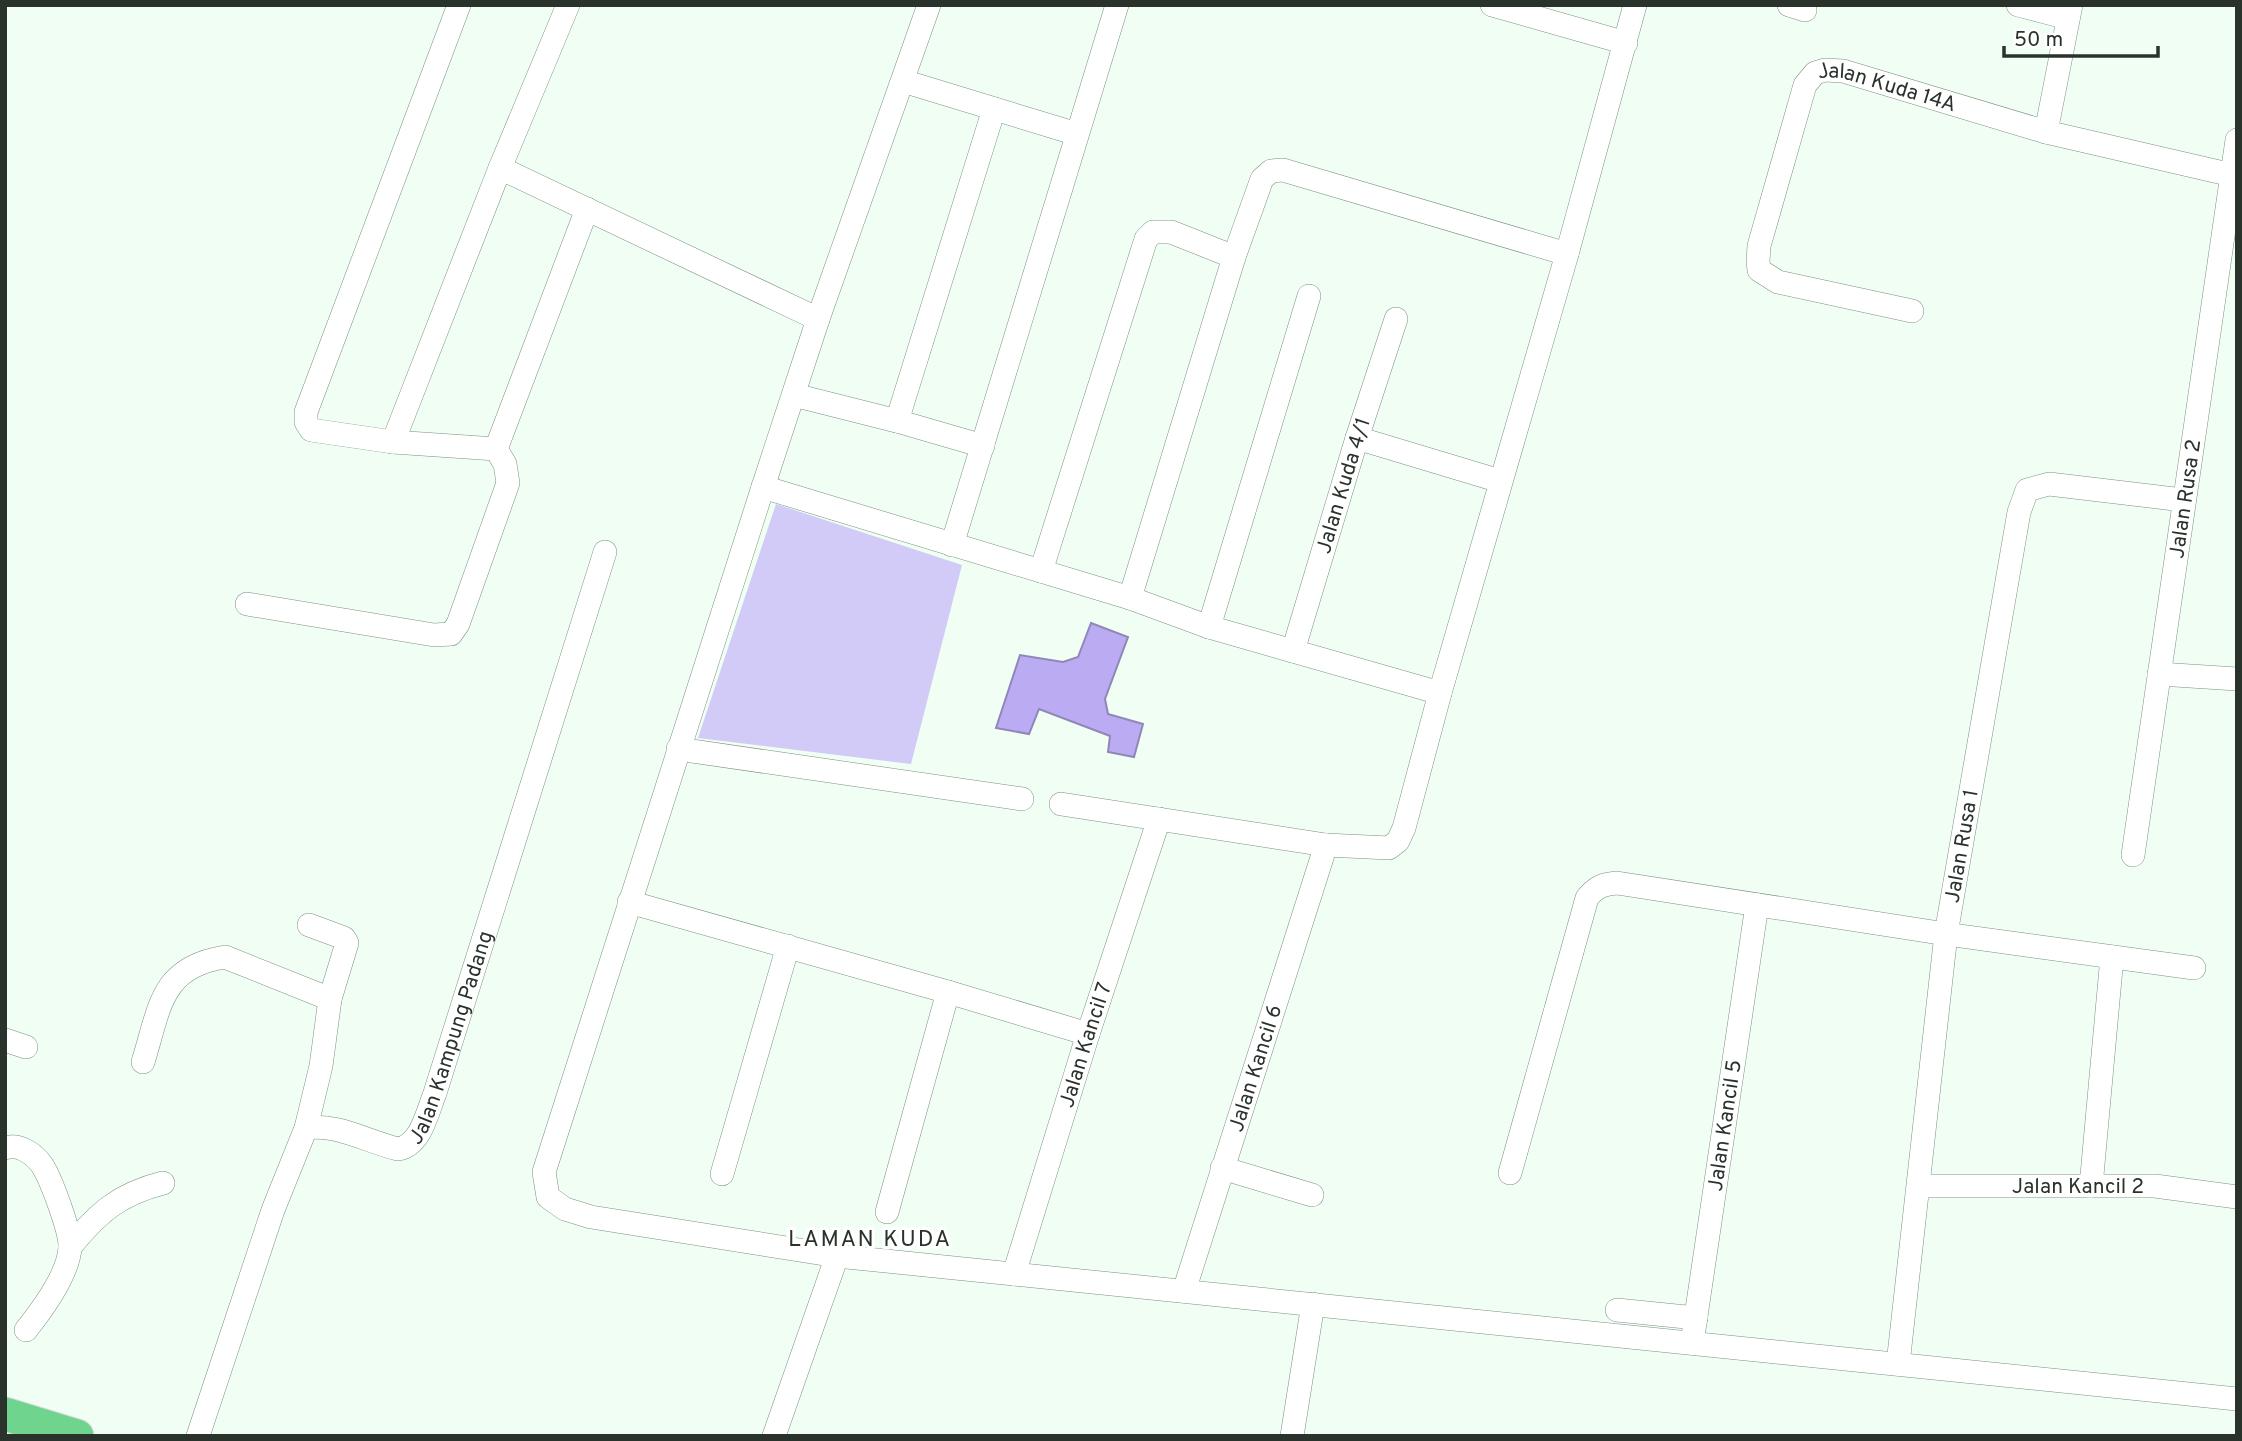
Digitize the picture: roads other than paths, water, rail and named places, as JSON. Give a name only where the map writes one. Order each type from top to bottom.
[{"type":"highway","points":[[5,1408],[70,1433]]},
{"type":"highway","points":[[5,1414],[70,1433]]},
{"type":"street","points":[[459,5],[306,412],[306,422],[311,430],[393,442],[496,449]]},
{"type":"street","points":[[393,442],[500,168],[568,5]]},
{"type":"street","points":[[929,5],[818,319],[629,902],[544,1171],[548,1197],[565,1209],[591,1217],[837,1255],[2237,1399]]},
{"type":"street","points":[[952,545],[1117,5]]},
{"type":"street","points":[[1492,5],[1626,43]]},
{"type":"street","points":[[1061,804],[1326,845],[1389,848],[1398,841],[1404,828],[1500,481],[1567,254],[1635,5]]},
{"type":"street","points":[[2018,5],[2069,11],[2046,132]]},
{"type":"street","name":"Jalan Kuda 14A","points":[[1912,311],[1778,282],[1759,270],[1759,246],[1805,85],[1815,73],[1825,70],[1843,71],[2046,132],[2232,175]]},
{"type":"street","points":[[903,81],[1077,134]]},
{"type":"street","points":[[897,421],[994,109]]},
{"type":"street","name":"Jalan Rusa 2","points":[[2133,855],[2237,140]]},
{"type":"street","points":[[500,168],[818,319]]},
{"type":"street","points":[[1130,598],[1234,257],[1262,178],[1271,171],[1283,170],[1567,254]]},
{"type":"street","points":[[496,449],[587,209]]},
{"type":"street","points":[[1041,571],[1146,239],[1153,232],[1171,232],[1234,257]]},
{"type":"street","points":[[1209,627],[1309,296]]},
{"type":"street","name":"Jalan Kuda 4/1","points":[[1293,651],[1396,319]]},
{"type":"street","points":[[794,395],[983,446]]},
{"type":"street","points":[[1357,438],[1500,481]]},
{"type":"street","points":[[247,604],[434,635],[451,634],[458,624],[508,483],[505,464],[496,449]]},
{"type":"street","name":"Jalan Rusa 1","points":[[1898,1364],[1946,934],[2019,512],[2027,490],[2049,484],[2183,499]]},
{"type":"street","points":[[763,487],[1130,598],[1209,627],[1440,693]]},
{"type":"street","name":"Jalan Kampung Padang","points":[[306,1128],[320,1126],[334,1129],[398,1149],[407,1147],[416,1139],[435,1093],[605,552]]},
{"type":"street","points":[[2158,674],[2237,679]]},
{"type":"street","points":[[678,749],[1022,799]]},
{"type":"street","name":"Jalan Kancil 7","points":[[1014,1274],[1088,1034],[1159,819]]},
{"type":"street","name":"Jalan Kancil 6","points":[[1184,1291],[1326,845]]},
{"type":"street","points":[[1510,1173],[1587,898],[1594,889],[1603,884],[1617,883],[1946,934],[2194,968]]},
{"type":"street","points":[[629,902],[1088,1034]]},
{"type":"street","name":"Jalan Kancil 5","points":[[1692,1343],[1757,905]]},
{"type":"street","points":[[198,1436],[273,1210],[306,1128],[321,1066],[330,999],[348,943],[344,938],[309,925]]},
{"type":"street","points":[[722,1174],[788,947]]},
{"type":"street","points":[[143,1062],[166,989],[179,974],[212,959],[225,957],[330,999]]},
{"type":"street","points":[[2091,1186],[2112,957]]},
{"type":"street","points":[[887,1212],[948,992]]},
{"type":"street","points":[[5,1149],[11,1146],[29,1152],[42,1166],[64,1221],[70,1247]]},
{"type":"street","points":[[1222,1168],[1312,1195]]},
{"type":"street","points":[[26,1330],[48,1302],[70,1247],[103,1210],[122,1197],[163,1183]]},
{"type":"street","name":"Jalan Kancil 2","points":[[1919,1186],[2155,1186],[2237,1197]]},
{"type":"street","points":[[774,1436],[837,1255]]},
{"type":"street","points":[[1292,1436],[1313,1304]]},
{"type":"street","points":[[1617,1310],[1696,1318]]},
{"type":"district","name":"LAMAN KUDA","points":[[870,1238]]}]
